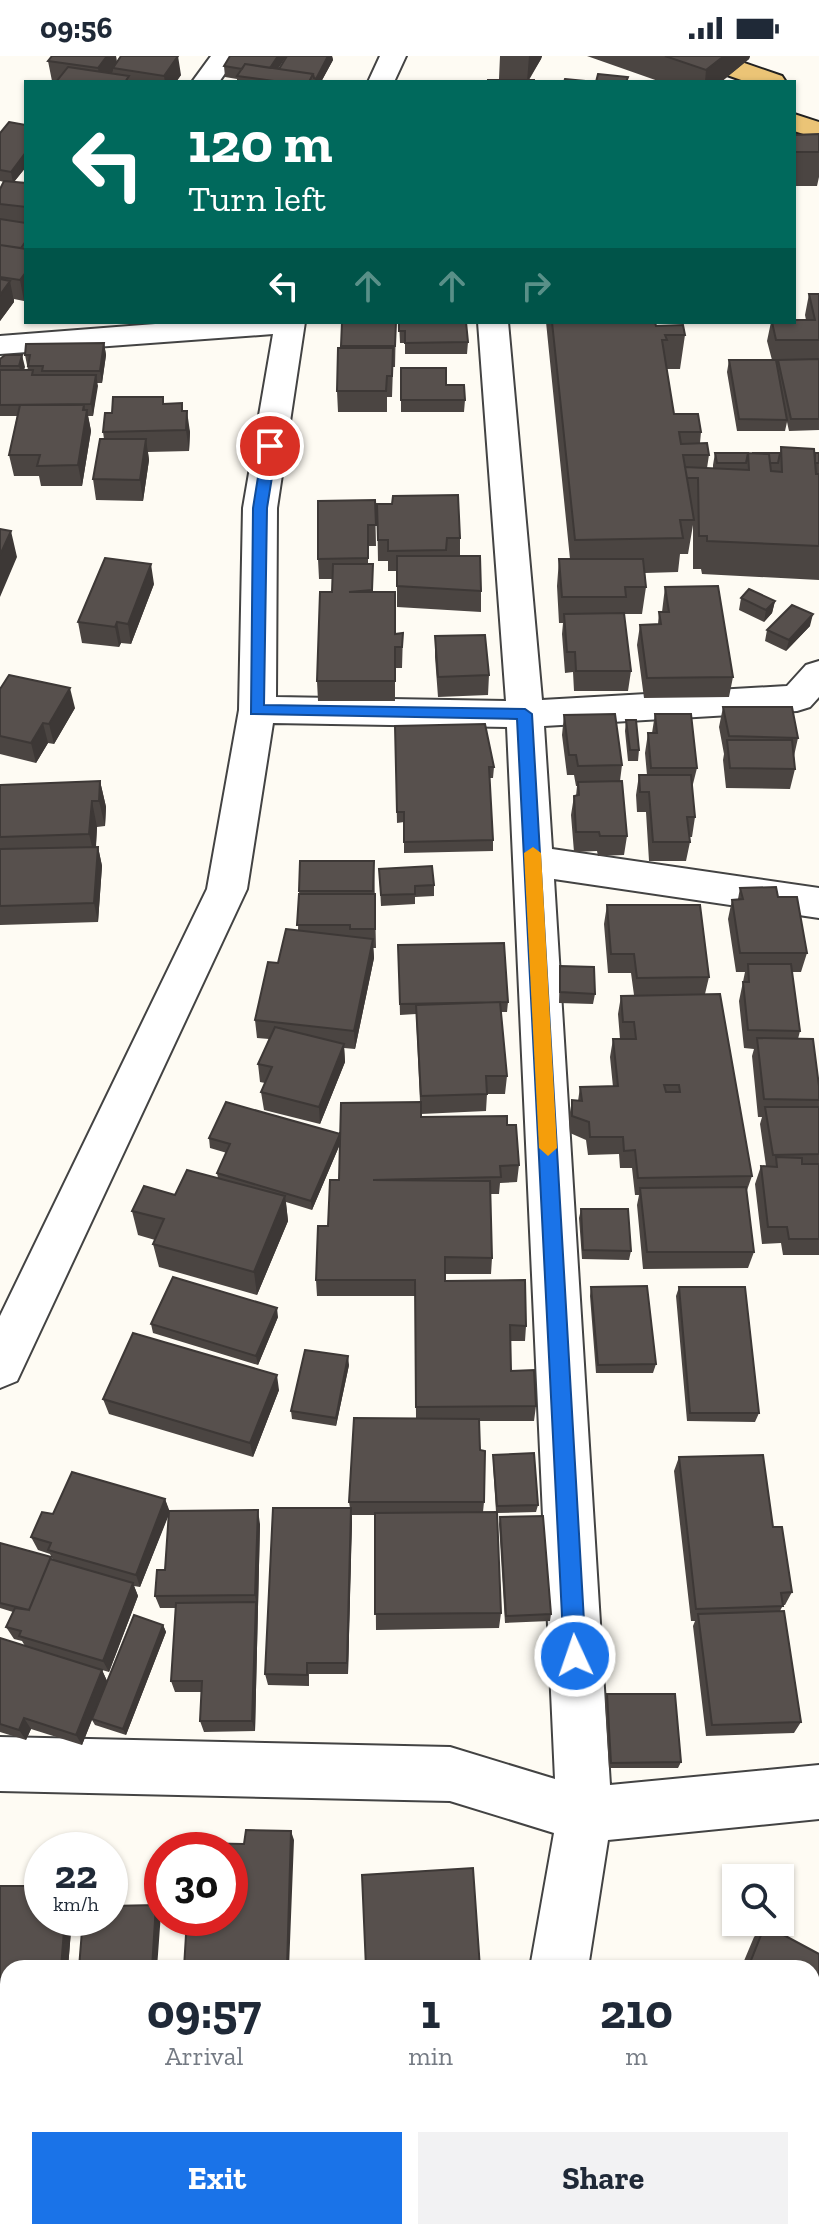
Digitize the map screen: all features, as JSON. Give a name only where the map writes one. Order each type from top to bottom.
[{"type":"main road","points":[[699,56],[767,80]]},
{"type":"main road","points":[[796,123],[819,131]]},
{"type":"street","points":[[206,80],[224,56]]},
{"type":"street","points":[[382,80],[393,56]]},
{"type":"street","points":[[12,342],[262,324]]},
{"type":"street","points":[[0,1366],[227,889],[257,710],[260,508],[290,324]]},
{"type":"street","points":[[493,324],[525,714],[584,1815],[560,1960]]},
{"type":"street","points":[[257,710],[525,714],[797,698],[819,674]]},
{"type":"street","points":[[533,861],[819,903]]},
{"type":"street","points":[[0,1764],[450,1774],[584,1815],[819,1792]]},
{"type":"building","points":[[52,56],[107,56],[98,68],[48,61]]},
{"type":"building","points":[[121,56],[178,56],[164,76],[113,68]]},
{"type":"building","points":[[230,56],[278,56],[270,68],[245,64],[242,69],[224,66]]},
{"type":"building","points":[[287,56],[328,56],[316,79],[313,74],[279,69]]},
{"type":"building","points":[[665,56],[724,56],[706,70]]},
{"type":"building","points":[[245,64],[313,74],[310,80],[237,76]]},
{"type":"building","points":[[68,67],[129,76],[126,80],[58,80]]},
{"type":"building","points":[[598,74],[628,77],[627,80],[596,80]]},
{"type":"building","points":[[9,122],[24,125],[24,155],[11,172],[0,170],[0,133]]},
{"type":"building","points":[[819,134],[819,152],[796,152],[796,135]]},
{"type":"building","points":[[4,181],[24,183],[24,207],[0,204],[0,189]]},
{"type":"building","points":[[0,219],[24,223],[24,244],[21,248],[0,245]]},
{"type":"building","points":[[0,245],[24,249],[24,275],[20,280],[0,277]]},
{"type":"building","points":[[0,279],[10,281],[0,295]]},
{"type":"building","points":[[809,294],[819,294],[819,340],[776,340],[772,324],[815,320]]},
{"type":"building","points":[[342,324],[396,324],[395,346],[341,346]]},
{"type":"building","points":[[399,324],[466,324],[468,342],[405,343],[405,331],[399,331]]},
{"type":"building","points":[[552,324],[683,325],[685,335],[665,335],[667,340],[662,340],[674,414],[698,414],[701,432],[679,432],[681,444],[707,443],[709,455],[683,455],[694,520],[680,520],[683,538],[575,540]]},
{"type":"building","points":[[104,343],[100,371],[42,371],[43,366],[28,366],[30,355],[25,355],[26,344]]},
{"type":"building","points":[[338,348],[393,348],[392,376],[387,376],[386,391],[337,391]]},
{"type":"building","points":[[5,355],[22,355],[19,366],[0,366],[0,359]]},
{"type":"building","points":[[819,359],[819,419],[791,419],[778,360]]},
{"type":"building","points":[[729,360],[776,360],[787,420],[739,419]]},
{"type":"building","points":[[401,368],[446,368],[446,385],[464,385],[465,400],[401,400]]},
{"type":"building","points":[[0,370],[33,370],[32,375],[96,375],[91,404],[0,405]]},
{"type":"building","points":[[113,397],[163,397],[163,404],[182,403],[182,411],[187,411],[186,430],[103,432],[105,413],[112,413]]},
{"type":"building","points":[[20,405],[84,405],[83,410],[87,410],[78,465],[37,466],[40,455],[9,455]]},
{"type":"building","points":[[100,439],[146,439],[140,480],[93,479]]},
{"type":"building","points":[[781,447],[814,449],[816,474],[819,474],[819,546],[707,541],[707,536],[699,536],[698,478],[687,478],[685,467],[749,470],[748,453],[769,454],[771,471],[782,472]]},
{"type":"building","points":[[715,453],[748,453],[746,463],[717,463]]},
{"type":"building","points":[[752,453],[780,453],[778,463],[770,463],[769,454]]},
{"type":"building","points":[[458,495],[460,538],[447,538],[446,550],[388,551],[388,540],[378,540],[377,504],[392,504],[393,496]]},
{"type":"building","points":[[375,500],[376,525],[368,525],[368,558],[318,559],[318,501]]},
{"type":"building","points":[[0,529],[11,531],[0,555]]},
{"type":"building","points":[[397,556],[480,556],[481,591],[397,586]]},
{"type":"building","points":[[105,558],[151,564],[128,624],[117,622],[115,627],[78,622]]},
{"type":"building","points":[[559,559],[643,559],[646,587],[625,587],[626,597],[562,597]]},
{"type":"building","points":[[333,564],[373,564],[372,590],[349,592],[395,592],[395,634],[403,633],[402,647],[395,647],[395,681],[317,681],[320,592],[332,592]]},
{"type":"building","points":[[718,586],[733,677],[647,678],[640,625],[661,624],[659,612],[669,612],[665,587]]},
{"type":"building","points":[[749,589],[775,601],[766,610],[741,598]]},
{"type":"building","points":[[792,605],[813,614],[789,640],[767,630]]},
{"type":"building","points":[[624,613],[631,671],[576,671],[575,652],[567,652],[564,614]]},
{"type":"building","points":[[485,635],[489,675],[438,677],[435,636]]},
{"type":"building","points":[[9,675],[70,688],[49,724],[43,723],[31,743],[0,736],[0,689]]},
{"type":"building","points":[[723,707],[792,707],[798,738],[729,736]]},
{"type":"building","points":[[615,714],[622,765],[578,766],[576,755],[569,755],[564,715]]},
{"type":"building","points":[[655,714],[691,714],[697,768],[651,768],[648,733],[657,733]]},
{"type":"building","points":[[626,720],[636,720],[639,750],[630,750]]},
{"type":"building","points":[[485,724],[494,767],[489,767],[493,840],[404,842],[404,812],[397,812],[395,726]]},
{"type":"building","points":[[727,740],[792,740],[795,769],[730,768]]},
{"type":"building","points":[[639,775],[691,775],[695,817],[687,817],[690,842],[653,842],[649,792],[640,792]]},
{"type":"building","points":[[100,781],[99,801],[92,801],[89,834],[0,837],[0,785]]},
{"type":"building","points":[[622,781],[627,836],[576,832],[574,796],[579,795],[578,782]]},
{"type":"building","points":[[98,847],[94,903],[0,906],[0,849]]},
{"type":"building","points":[[300,861],[374,861],[373,891],[299,891]]},
{"type":"building","points":[[432,866],[434,885],[415,886],[415,894],[381,895],[379,869]]},
{"type":"building","points":[[776,887],[778,897],[797,897],[807,953],[740,953],[732,900],[743,899],[740,888]]},
{"type":"building","points":[[299,894],[375,894],[375,929],[350,929],[350,925],[297,925]]},
{"type":"building","points":[[607,905],[700,905],[709,977],[637,978],[634,954],[611,954]]},
{"type":"building","points":[[286,929],[373,939],[354,1031],[255,1020],[268,962],[278,963]]},
{"type":"building","points":[[504,943],[508,1002],[400,1004],[398,945]]},
{"type":"building","points":[[748,964],[791,964],[800,1031],[748,1030],[743,982],[749,982]]},
{"type":"building","points":[[560,966],[594,967],[595,994],[560,992]]},
{"type":"building","points":[[720,994],[752,1176],[638,1178],[635,1150],[624,1151],[623,1137],[590,1137],[589,1122],[572,1116],[572,1100],[582,1101],[580,1087],[618,1086],[613,1039],[636,1039],[634,1022],[623,1022],[621,996]],"holes":[[[664,1085],[679,1085],[680,1092],[666,1092]]]},
{"type":"building","points":[[500,1002],[507,1076],[486,1076],[487,1094],[421,1096],[416,1005]]},
{"type":"building","points":[[275,1027],[344,1044],[319,1107],[261,1092],[272,1067],[258,1064]]},
{"type":"building","points":[[757,1038],[813,1039],[819,1100],[764,1099]]},
{"type":"building","points":[[226,1102],[340,1134],[311,1201],[217,1173],[230,1144],[209,1138]]},
{"type":"building","points":[[421,1102],[421,1117],[507,1116],[507,1125],[516,1125],[519,1165],[500,1166],[501,1177],[373,1180],[490,1181],[492,1258],[445,1257],[445,1281],[525,1280],[526,1326],[510,1325],[511,1371],[534,1370],[536,1406],[416,1407],[415,1280],[316,1280],[318,1226],[328,1226],[330,1180],[339,1180],[341,1103]]},
{"type":"building","points":[[765,1107],[819,1107],[819,1154],[773,1155]]},
{"type":"building","points":[[776,1157],[802,1158],[802,1164],[819,1164],[819,1239],[789,1239],[787,1227],[768,1227],[761,1166],[777,1167]]},
{"type":"building","points":[[187,1170],[285,1196],[254,1272],[153,1244],[164,1219],[132,1211],[144,1186],[175,1195]]},
{"type":"building","points":[[746,1187],[754,1252],[647,1252],[640,1188]]},
{"type":"building","points":[[581,1209],[628,1209],[631,1251],[583,1250]]},
{"type":"building","points":[[173,1277],[277,1308],[256,1356],[151,1324]]},
{"type":"building","points":[[647,1286],[656,1364],[598,1365],[591,1287]]},
{"type":"building","points":[[679,1287],[745,1287],[759,1413],[690,1413]]},
{"type":"building","points":[[133,1333],[277,1375],[250,1443],[103,1399]]},
{"type":"building","points":[[305,1350],[348,1356],[336,1418],[291,1411]]},
{"type":"building","points":[[354,1418],[479,1419],[480,1450],[485,1451],[484,1502],[349,1502]]},
{"type":"building","points":[[534,1453],[538,1505],[497,1506],[493,1455]]},
{"type":"building","points":[[763,1455],[773,1527],[782,1527],[792,1592],[781,1593],[783,1606],[696,1609],[679,1457]]},
{"type":"building","points":[[72,1472],[165,1499],[136,1575],[48,1550],[51,1543],[31,1537],[42,1512],[53,1514]]},
{"type":"building","points":[[273,1508],[351,1508],[347,1663],[307,1663],[307,1675],[265,1674]]},
{"type":"building","points":[[258,1510],[255,1595],[155,1596],[157,1570],[165,1570],[169,1511]]},
{"type":"building","points":[[497,1512],[501,1613],[375,1614],[375,1513]]},
{"type":"building","points":[[543,1516],[551,1614],[506,1616],[500,1517]]},
{"type":"building","points":[[0,1543],[51,1557],[29,1610],[0,1603]]},
{"type":"building","points":[[50,1559],[133,1583],[103,1661],[19,1636],[21,1631],[6,1627],[15,1608],[29,1610]]},
{"type":"building","points":[[256,1602],[252,1721],[200,1721],[202,1681],[171,1681],[176,1603]]},
{"type":"building","points":[[784,1611],[801,1722],[712,1725],[698,1614]]},
{"type":"building","points":[[134,1615],[163,1625],[123,1729],[92,1719]]},
{"type":"building","points":[[0,1638],[102,1670],[76,1735],[24,1718],[19,1730],[0,1724]]},
{"type":"building","points":[[607,1694],[675,1694],[681,1762],[611,1763]]},
{"type":"building","points":[[246,1830],[291,1831],[287,1960],[184,1960],[186,1936],[248,1936]]},
{"type":"building","points":[[473,1868],[479,1960],[366,1960],[362,1875]]},
{"type":"building","points":[[0,1886],[24,1886],[24,1936],[64,1936],[62,1960],[0,1960]]},
{"type":"building","points":[[144,1905],[144,1936],[154,1936],[153,1960],[80,1960],[82,1936],[128,1936],[128,1906]]},
{"type":"building","points":[[761,1936],[785,1936],[819,1954],[819,1960],[751,1960]]},
{"type":"slow traffic","points":[[533,853],[548,1148]]},
{"type":"route","points":[[270,446],[260,508],[257,710],[525,714],[575,1656]]}]
